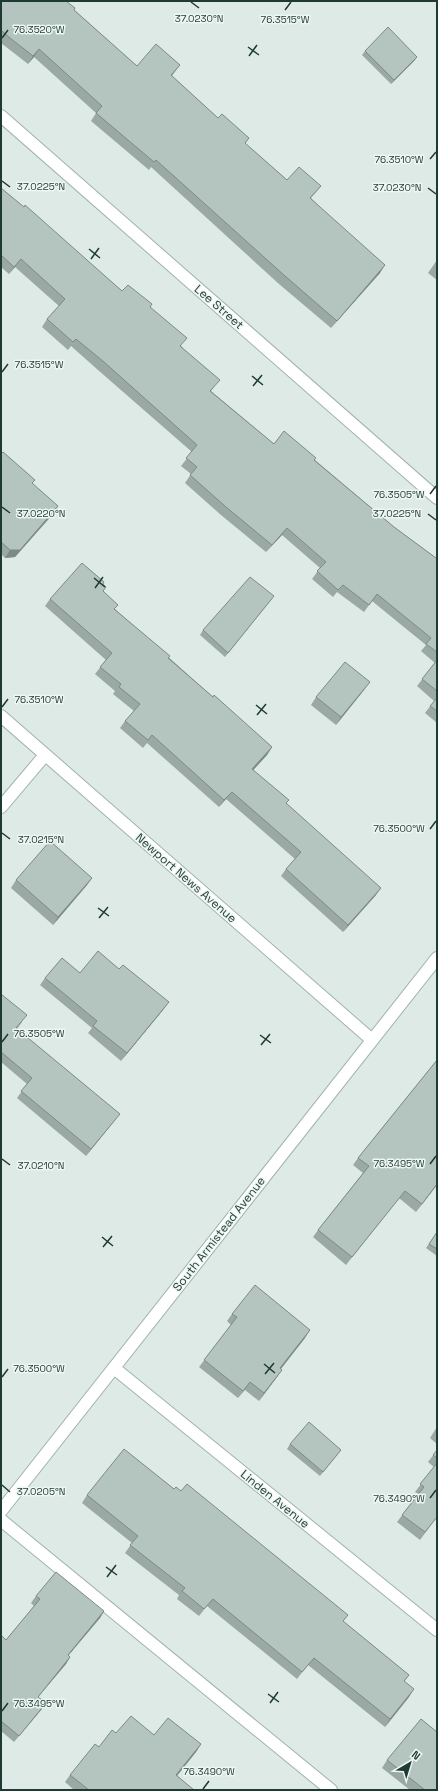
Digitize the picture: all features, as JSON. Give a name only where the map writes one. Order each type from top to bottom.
[{"type":"street","name":"Lee Street","points":[[1,116],[437,498]]},
{"type":"street","name":"Newport News Avenue","points":[[1,716],[372,1040]]},
{"type":"street","points":[[1,807],[45,755]]},
{"type":"street","name":"South Armistead Avenue","points":[[1,1511],[437,958]]},
{"type":"street","name":"Linden Avenue","points":[[114,1368],[437,1630]]},
{"type":"street","points":[[1,1520],[331,1790]]},
{"type":"building","points":[[1,1],[66,1],[75,8],[74,10],[137,66],[156,44],[180,65],[171,75],[218,118],[222,114],[249,138],[245,143],[287,180],[299,167],[321,186],[310,198],[385,265],[337,321],[156,160],[154,162],[96,113],[102,106],[39,49],[33,56],[1,30]]},
{"type":"building","points":[[388,27],[417,57],[394,80],[365,51]]},
{"type":"building","points":[[1,188],[24,207],[25,205],[122,291],[128,285],[152,304],[150,307],[187,338],[180,346],[220,380],[210,391],[274,444],[284,431],[316,458],[314,460],[394,527],[436,558],[437,557],[437,652],[426,644],[431,638],[377,594],[369,605],[343,585],[338,590],[317,571],[326,562],[287,528],[272,545],[190,475],[197,467],[186,458],[197,445],[104,362],[76,339],[73,342],[47,319],[65,299],[21,259],[14,267],[1,255]]},
{"type":"building","points":[[3,452],[35,480],[32,483],[58,506],[20,550],[10,550],[1,542],[1,454]]},
{"type":"building","points":[[82,563],[104,582],[103,584],[106,587],[103,591],[118,605],[114,609],[170,656],[168,658],[213,697],[214,695],[272,747],[252,769],[289,800],[286,803],[381,888],[348,925],[286,869],[301,852],[232,792],[224,800],[152,735],[148,740],[125,721],[140,704],[119,687],[121,684],[100,667],[112,653],[50,599]]},
{"type":"building","points":[[250,577],[274,596],[228,653],[203,630]]},
{"type":"building","points":[[437,660],[437,691],[422,679]]},
{"type":"building","points":[[345,662],[370,682],[341,717],[316,697]]},
{"type":"building","points":[[437,698],[437,711],[430,706]]},
{"type":"building","points":[[50,841],[92,878],[58,917],[16,880]]},
{"type":"building","points":[[98,951],[119,969],[123,965],[169,1002],[127,1053],[93,1026],[97,1021],[45,978],[62,958],[80,973]]},
{"type":"building","points":[[1,994],[27,1015],[16,1028],[120,1114],[91,1149],[21,1091],[32,1078],[1,1052]]},
{"type":"building","points":[[437,1060],[437,1184],[422,1204],[405,1191],[352,1257],[318,1230],[369,1166],[358,1158]]},
{"type":"building","points":[[437,1232],[437,1249],[429,1244]]},
{"type":"building","points":[[255,1285],[310,1330],[280,1368],[282,1370],[264,1393],[250,1382],[243,1391],[204,1360],[237,1317],[232,1314]]},
{"type":"building","points":[[309,1422],[341,1450],[323,1472],[290,1444]]},
{"type":"building","points":[[124,1449],[174,1489],[176,1487],[181,1491],[187,1484],[348,1615],[343,1621],[409,1675],[404,1681],[414,1689],[390,1719],[314,1658],[302,1672],[213,1599],[204,1609],[182,1591],[185,1588],[130,1545],[138,1536],[87,1495]]},
{"type":"building","points":[[437,1450],[437,1458],[433,1455]]},
{"type":"building","points":[[437,1463],[437,1517],[425,1532],[402,1515],[424,1487],[420,1484]]},
{"type":"building","points":[[56,1572],[104,1611],[68,1655],[70,1657],[38,1697],[46,1703],[19,1736],[1,1721],[1,1637],[2,1636],[6,1640],[40,1599],[36,1596]]},
{"type":"building","points":[[131,1716],[154,1735],[168,1718],[201,1744],[176,1775],[194,1790],[89,1790],[70,1775],[95,1744],[99,1747],[112,1730],[116,1733]]},
{"type":"building","points":[[421,1719],[437,1732],[437,1790],[425,1790],[387,1760]]}]
